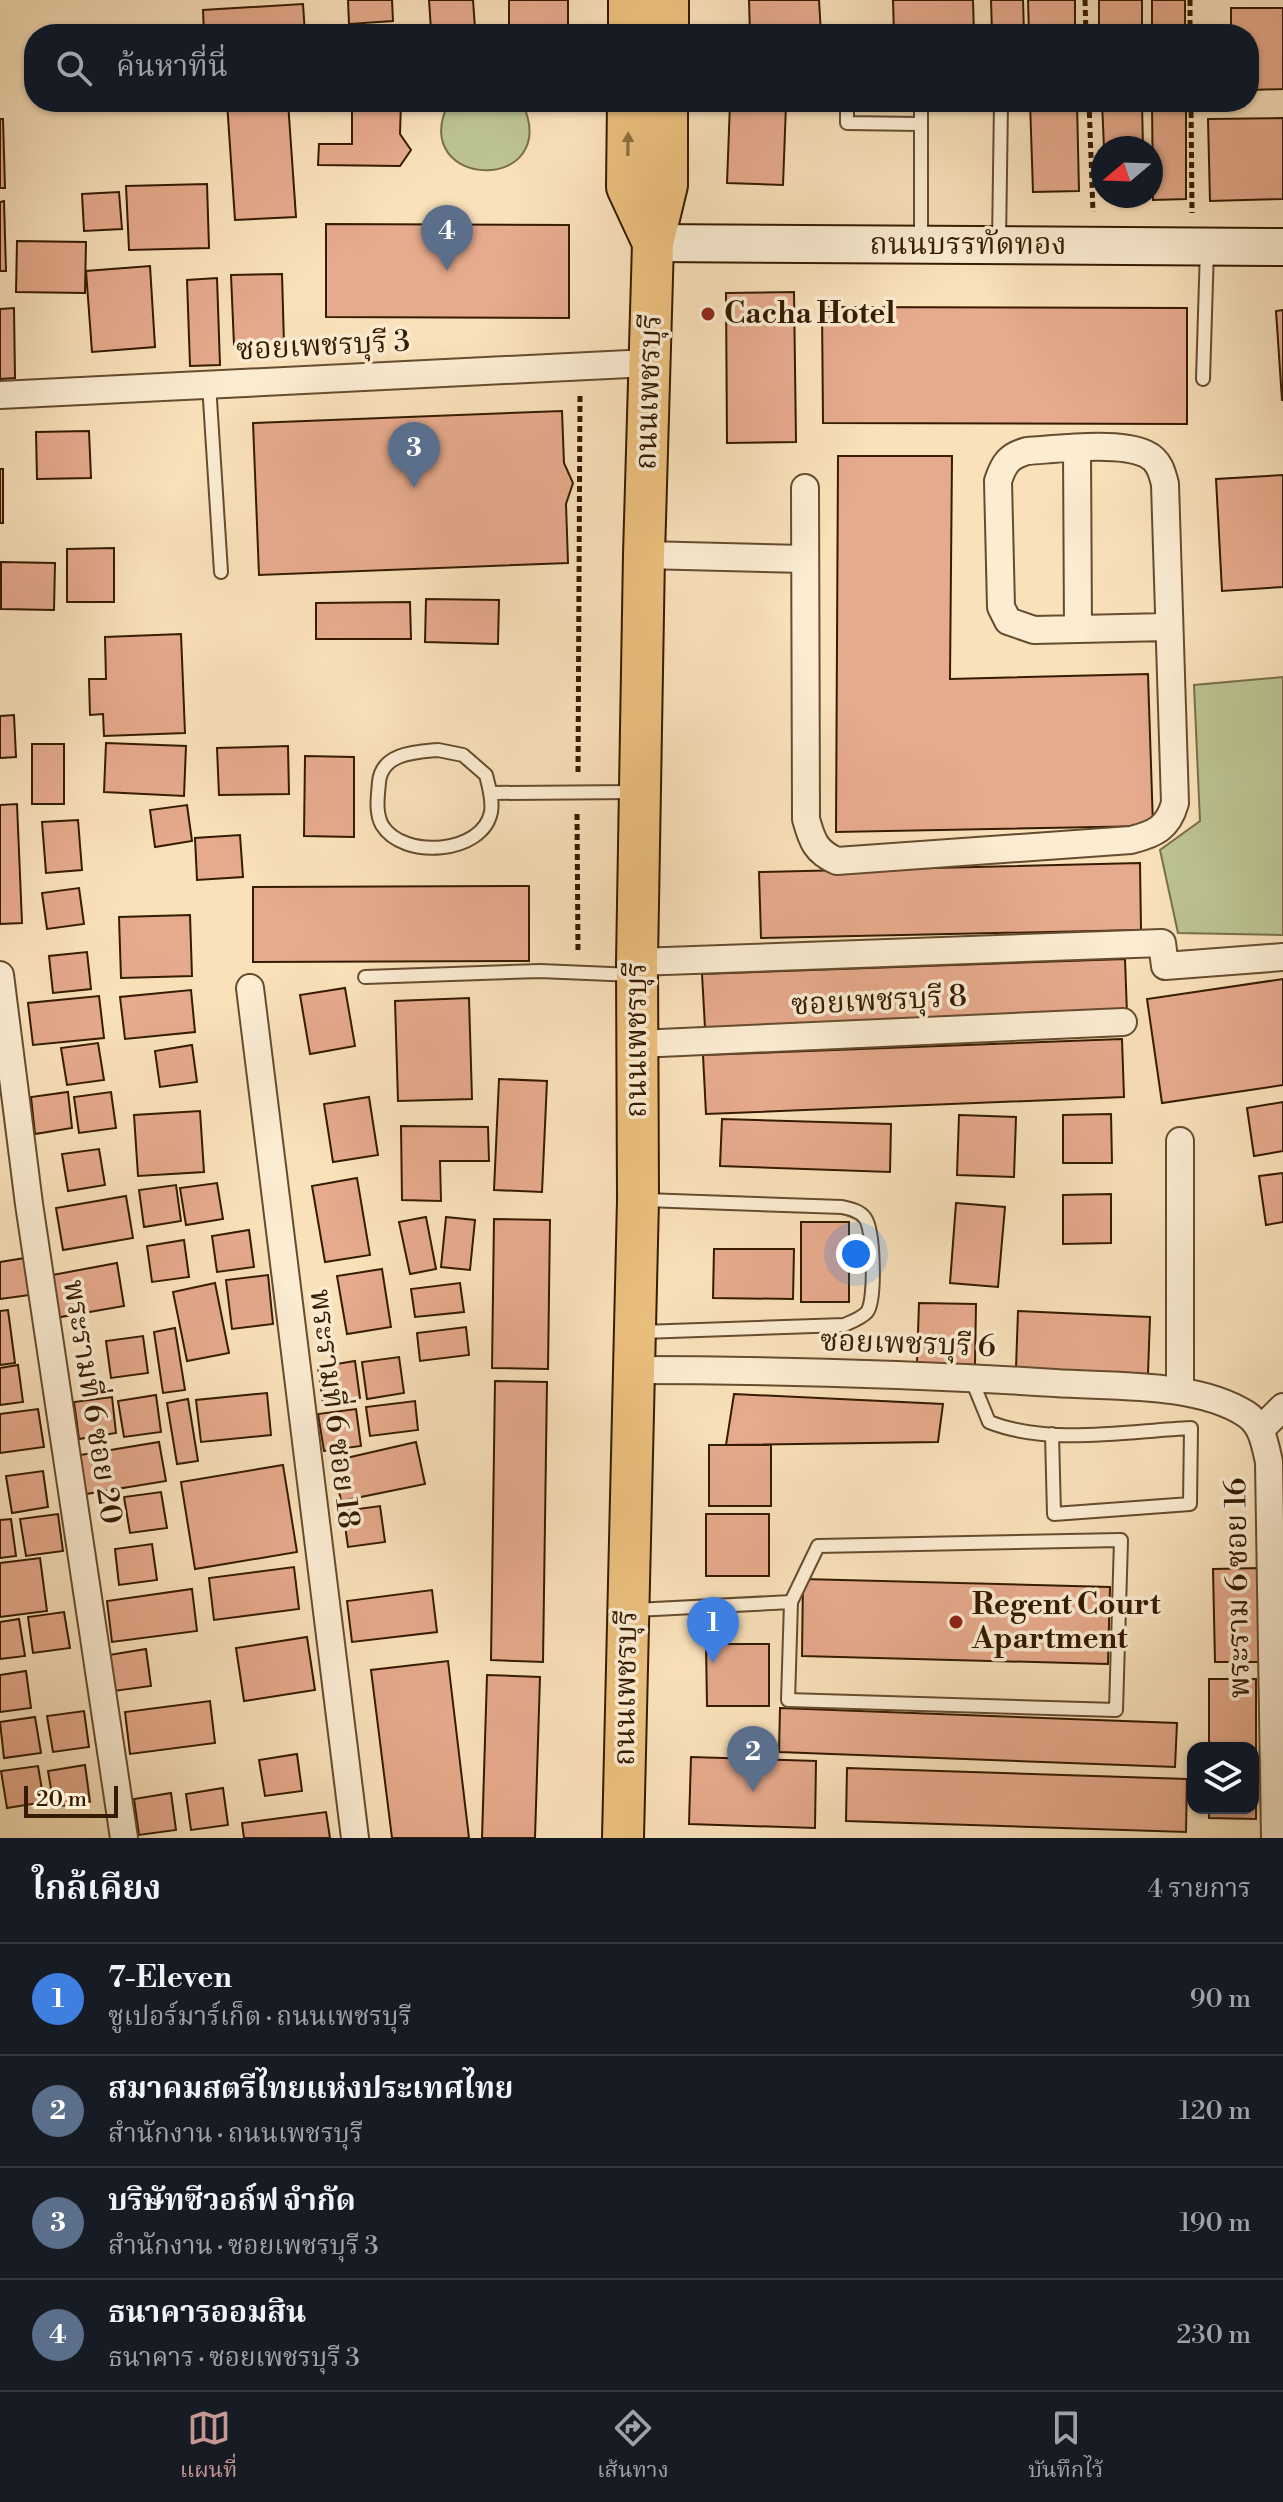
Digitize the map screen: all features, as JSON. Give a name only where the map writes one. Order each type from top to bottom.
[{"type":"main road","points":[[629,0],[629,24]]},
{"type":"main road","points":[[668,0],[668,24]]},
{"type":"main road","name":"ถนนเพชรบุรี","points":[[628,112],[627,187],[653,243]]},
{"type":"main road","name":"ถนนเพชรบุรี","points":[[623,1838],[638,1200],[637,969],[644,555],[653,243],[667,185],[667,112]]},
{"type":"main road","name":"ถนนบรรทัดทอง","points":[[653,243],[1283,247]]},
{"type":"street","name":"ซอยเพชรบุรี 3","points":[[0,395],[649,363]]},
{"type":"street","points":[[1077,449],[1078,629]]},
{"type":"street","points":[[805,488],[806,819],[811,839],[820,853],[837,861],[1131,840],[1160,830],[1171,818],[1175,803],[1167,627],[1165,484],[1159,465],[1147,454],[1127,449],[1027,451],[1012,455],[1003,465],[998,481],[1001,607],[1008,621],[1034,630],[1167,627]]},
{"type":"street","points":[[644,555],[804,559]]},
{"type":"street","points":[[637,969],[1162,943],[1165,966],[1283,957]]},
{"type":"street","name":"พระรามที่ 6 ซอย 20","points":[[0,975],[29,1204],[124,1838]]},
{"type":"street","name":"พระรามที่ 6 ซอย 18","points":[[250,988],[355,1838]]},
{"type":"street","name":"ซอยเพชรบุรี 8","points":[[638,1044],[1123,1022]]},
{"type":"street","points":[[1180,1141],[1180,1391],[1230,1406],[1249,1416],[1261,1429],[1283,1407]]},
{"type":"street","name":"ซอยเพชรบุรี 6","points":[[634,1351],[1180,1391]]},
{"type":"street","name":"พระราม 6 ซอย 16","points":[[1261,1429],[1269,1462],[1277,1524],[1275,1838]]},
{"type":"lane","points":[[847,112],[847,123],[921,124]]},
{"type":"lane","points":[[921,112],[921,246]]},
{"type":"lane","points":[[999,246],[1001,112]]},
{"type":"lane","points":[[1199,246],[1203,379]]},
{"type":"lane","points":[[209,384],[221,572]]},
{"type":"lane","points":[[438,750],[463,755],[486,775],[490,793],[491,813],[482,830],[468,840],[438,847],[397,839],[383,826],[377,804],[380,775],[390,761],[409,753],[438,750]]},
{"type":"lane","points":[[490,793],[639,792]]},
{"type":"lane","points":[[365,977],[637,969]]},
{"type":"lane","points":[[634,1351],[844,1325],[866,1313],[872,1302],[871,1229],[864,1216],[855,1211],[842,1207],[638,1200]]},
{"type":"lane","points":[[971,1378],[989,1422],[1013,1431],[1052,1434],[1191,1428],[1190,1504],[1054,1514],[1052,1434]]},
{"type":"lane","points":[[1121,1540],[1116,1710],[788,1700],[791,1602],[818,1546],[1121,1540]]},
{"type":"lane","points":[[628,1610],[791,1602]]},
{"type":"path","points":[[1085,0],[1086,24]]},
{"type":"path","points":[[1190,0],[1190,24]]},
{"type":"path","points":[[1089,112],[1094,245]]},
{"type":"path","points":[[1192,112],[1199,246]]},
{"type":"path","points":[[579,959],[580,365]]},
{"type":"green space","points":[[446,112],[524,112],[529,132],[523,154],[506,166],[485,170],[464,166],[448,153],[441,131]]},
{"type":"green space","points":[[1283,677],[1283,935],[1178,933],[1160,850],[1200,821],[1194,685]]},
{"type":"building","points":[[348,0],[392,0],[393,21],[349,24]]},
{"type":"building","points":[[429,0],[473,0],[475,24],[431,24]]},
{"type":"building","points":[[509,0],[568,0],[568,24],[509,24]]},
{"type":"building","points":[[749,0],[819,0],[820,24],[750,24]]},
{"type":"building","points":[[893,0],[973,0],[974,24],[894,24]]},
{"type":"building","points":[[991,0],[1023,0],[1024,24],[992,24]]},
{"type":"building","points":[[1028,0],[1075,0],[1075,24],[1029,24]]},
{"type":"building","points":[[1099,0],[1142,0],[1142,24],[1099,24]]},
{"type":"building","points":[[1152,0],[1185,0],[1185,24],[1152,24]]},
{"type":"building","points":[[303,4],[304,24],[204,24],[203,10]]},
{"type":"building","points":[[1231,8],[1283,8],[1283,89],[1259,90],[1259,24],[1231,24]]},
{"type":"building","points":[[228,112],[289,112],[296,217],[235,220]]},
{"type":"building","points":[[352,112],[401,112],[400,134],[411,150],[400,166],[318,165],[319,144],[352,144]]},
{"type":"building","points":[[730,112],[786,112],[783,185],[727,183]]},
{"type":"building","points":[[1030,112],[1077,112],[1079,191],[1033,192]]},
{"type":"building","points":[[1102,112],[1142,112],[1143,136],[1103,136]]},
{"type":"building","points":[[1152,112],[1186,112],[1186,199],[1163,200],[1163,136],[1152,136]]},
{"type":"building","points":[[1283,118],[1283,199],[1210,201],[1208,119]]},
{"type":"building","points":[[0,119],[3,119],[5,188],[0,188]]},
{"type":"building","points":[[207,184],[209,248],[129,250],[126,186]]},
{"type":"building","points":[[119,192],[122,229],[84,231],[82,194]]},
{"type":"building","points":[[4,201],[6,271],[0,271],[0,202]]},
{"type":"building","points":[[326,224],[569,225],[569,318],[326,317]]},
{"type":"building","points":[[17,241],[86,242],[85,293],[16,292]]},
{"type":"building","points":[[150,266],[155,347],[92,352],[86,271]]},
{"type":"building","points":[[282,274],[284,344],[234,345],[231,275]]},
{"type":"building","points":[[217,278],[220,365],[190,366],[187,280]]},
{"type":"building","points":[[794,292],[796,442],[727,443],[726,293]]},
{"type":"building","points":[[822,307],[1187,308],[1187,424],[823,423]]},
{"type":"building","points":[[14,308],[15,378],[0,379],[0,309]]},
{"type":"building","points":[[1283,310],[1283,400],[1282,400],[1276,311]]},
{"type":"building","points":[[562,411],[564,463],[573,483],[566,504],[568,563],[259,575],[253,423]]},
{"type":"building","points":[[89,431],[91,478],[37,479],[36,432]]},
{"type":"building","points":[[838,456],[952,456],[950,679],[1148,674],[1153,826],[836,832]]},
{"type":"building","points":[[0,469],[3,469],[3,523],[0,523]]},
{"type":"building","points":[[1283,475],[1283,587],[1222,591],[1216,479]]},
{"type":"building","points":[[114,548],[114,602],[67,602],[67,549]]},
{"type":"building","points":[[1,562],[55,563],[54,610],[1,609]]},
{"type":"building","points":[[426,599],[499,600],[498,644],[425,642]]},
{"type":"building","points":[[410,602],[411,639],[316,639],[316,603]]},
{"type":"building","points":[[181,634],[185,733],[104,736],[103,714],[90,715],[89,679],[106,679],[105,637]]},
{"type":"building","points":[[14,715],[16,757],[0,758],[0,716]]},
{"type":"building","points":[[106,743],[186,746],[184,796],[104,792]]},
{"type":"building","points":[[32,744],[64,744],[64,804],[32,804]]},
{"type":"building","points":[[288,746],[289,794],[219,795],[217,748]]},
{"type":"building","points":[[305,756],[354,757],[354,837],[304,836]]},
{"type":"building","points":[[17,804],[22,923],[0,924],[0,805]]},
{"type":"building","points":[[187,805],[192,841],[155,847],[150,810]]},
{"type":"building","points":[[78,820],[82,870],[46,873],[42,822]]},
{"type":"building","points":[[240,835],[243,877],[197,880],[195,838]]},
{"type":"building","points":[[1140,863],[1141,930],[761,938],[759,872]]},
{"type":"building","points":[[529,886],[529,961],[253,962],[253,887]]},
{"type":"building","points":[[79,888],[84,924],[47,929],[42,893]]},
{"type":"building","points":[[190,915],[192,976],[121,978],[119,917]]},
{"type":"building","points":[[87,952],[91,989],[53,993],[49,956]]},
{"type":"building","points":[[1125,959],[1127,1014],[705,1028],[702,974]]},
{"type":"building","points":[[1283,979],[1283,1085],[1162,1103],[1147,999]]},
{"type":"building","points":[[345,988],[355,1046],[310,1054],[300,995]]},
{"type":"building","points":[[191,990],[195,1032],[125,1039],[120,997]]},
{"type":"building","points":[[99,996],[104,1038],[33,1045],[28,1003]]},
{"type":"building","points":[[469,998],[472,1099],[398,1101],[395,1001]]},
{"type":"building","points":[[1122,1039],[1124,1097],[706,1114],[703,1055]]},
{"type":"building","points":[[98,1043],[104,1080],[67,1085],[61,1048]]},
{"type":"building","points":[[192,1045],[197,1082],[160,1087],[155,1051]]},
{"type":"building","points":[[499,1079],[547,1081],[542,1192],[494,1190]]},
{"type":"building","points":[[68,1092],[72,1128],[35,1134],[31,1097]]},
{"type":"building","points":[[111,1092],[116,1128],[79,1133],[74,1097]]},
{"type":"building","points":[[369,1097],[378,1155],[333,1162],[324,1104]]},
{"type":"building","points":[[1283,1102],[1283,1151],[1254,1156],[1247,1108]]},
{"type":"building","points":[[200,1111],[204,1172],[138,1176],[134,1115]]},
{"type":"building","points":[[1111,1114],[1112,1163],[1063,1163],[1063,1115]]},
{"type":"building","points":[[959,1115],[1016,1117],[1014,1177],[957,1175]]},
{"type":"building","points":[[722,1119],[891,1124],[890,1172],[720,1166]]},
{"type":"building","points":[[401,1126],[488,1127],[489,1161],[440,1161],[441,1201],[402,1200]]},
{"type":"building","points":[[99,1149],[105,1185],[68,1191],[62,1154]]},
{"type":"building","points":[[1283,1173],[1283,1222],[1266,1225],[1259,1176]]},
{"type":"building","points":[[357,1178],[370,1255],[325,1262],[312,1186]]},
{"type":"building","points":[[217,1183],[223,1219],[186,1225],[180,1188]]},
{"type":"building","points":[[176,1185],[181,1221],[144,1227],[139,1190]]},
{"type":"building","points":[[1111,1194],[1111,1243],[1063,1244],[1063,1195]]},
{"type":"building","points":[[126,1196],[133,1238],[63,1250],[56,1208]]},
{"type":"building","points":[[956,1203],[1005,1207],[998,1287],[950,1283]]},
{"type":"building","points":[[426,1217],[436,1269],[410,1274],[399,1222]]},
{"type":"building","points":[[446,1217],[475,1220],[470,1270],[441,1267]]},
{"type":"building","points":[[494,1219],[550,1220],[548,1369],[492,1368]]},
{"type":"building","points":[[801,1222],[849,1222],[849,1302],[801,1302]]},
{"type":"building","points":[[249,1230],[254,1267],[217,1272],[212,1236]]},
{"type":"building","points":[[184,1240],[189,1277],[152,1282],[147,1246]]},
{"type":"building","points":[[714,1249],[794,1249],[793,1299],[713,1298]]},
{"type":"building","points":[[25,1258],[30,1295],[0,1299],[0,1262]]},
{"type":"building","points":[[117,1263],[124,1306],[55,1318],[47,1276]]},
{"type":"building","points":[[382,1269],[391,1327],[347,1334],[337,1276]]},
{"type":"building","points":[[268,1275],[273,1324],[232,1329],[226,1280]]},
{"type":"building","points":[[215,1283],[229,1353],[187,1361],[173,1292]]},
{"type":"building","points":[[460,1283],[464,1312],[415,1317],[411,1289]]},
{"type":"building","points":[[919,1303],[976,1304],[975,1365],[917,1363]]},
{"type":"building","points":[[8,1310],[15,1363],[0,1365],[0,1311]]},
{"type":"building","points":[[1018,1311],[1150,1317],[1148,1374],[1016,1368]]},
{"type":"building","points":[[466,1327],[469,1355],[420,1361],[417,1333]]},
{"type":"building","points":[[175,1328],[185,1390],[163,1393],[154,1332]]},
{"type":"building","points":[[143,1336],[148,1373],[111,1378],[106,1341]]},
{"type":"building","points":[[399,1357],[404,1393],[367,1399],[362,1362]]},
{"type":"building","points":[[355,1361],[360,1398],[323,1403],[318,1367]]},
{"type":"building","points":[[18,1365],[23,1402],[0,1405],[0,1368]]},
{"type":"building","points":[[495,1381],[547,1382],[543,1662],[491,1660]]},
{"type":"building","points":[[267,1393],[271,1435],[201,1442],[196,1400]]},
{"type":"building","points":[[734,1394],[943,1404],[938,1442],[726,1445]]},
{"type":"building","points":[[156,1395],[161,1432],[124,1437],[118,1401]]},
{"type":"building","points":[[112,1397],[116,1433],[79,1439],[74,1402]]},
{"type":"building","points":[[188,1399],[198,1461],[177,1464],[167,1403]]},
{"type":"building","points":[[415,1401],[418,1430],[370,1436],[366,1407]]},
{"type":"building","points":[[38,1409],[44,1447],[0,1453],[0,1414]]},
{"type":"building","points":[[356,1409],[361,1446],[324,1451],[318,1414]]},
{"type":"building","points":[[159,1442],[166,1481],[86,1494],[80,1455]]},
{"type":"building","points":[[416,1442],[425,1484],[341,1501],[333,1461]]},
{"type":"building","points":[[709,1445],[771,1445],[771,1506],[709,1506]]},
{"type":"building","points":[[283,1465],[297,1552],[195,1569],[181,1482]]},
{"type":"building","points":[[43,1471],[48,1507],[12,1513],[6,1476]]},
{"type":"building","points":[[161,1492],[167,1528],[130,1533],[124,1497]]},
{"type":"building","points":[[380,1506],[385,1542],[348,1547],[343,1511]]},
{"type":"building","points":[[58,1514],[63,1551],[26,1556],[20,1519]]},
{"type":"building","points":[[706,1514],[769,1514],[769,1576],[706,1576]]},
{"type":"building","points":[[11,1519],[16,1556],[0,1558],[0,1520]]},
{"type":"building","points":[[152,1544],[157,1580],[119,1585],[115,1549]]},
{"type":"building","points":[[40,1558],[47,1611],[0,1617],[0,1563]]},
{"type":"building","points":[[294,1567],[299,1609],[214,1620],[209,1578]]},
{"type":"building","points":[[1261,1568],[1263,1662],[1215,1662],[1213,1569]]},
{"type":"building","name":"Regent Court Apartment","points":[[803,1579],[1110,1587],[1108,1664],[802,1656]]},
{"type":"building","points":[[192,1589],[197,1631],[112,1642],[107,1601]]},
{"type":"building","points":[[432,1590],[437,1632],[352,1642],[347,1601]]},
{"type":"building","points":[[64,1612],[70,1648],[33,1653],[28,1617]]},
{"type":"building","points":[[19,1619],[25,1656],[0,1659],[0,1622]]},
{"type":"building","points":[[307,1637],[315,1690],[244,1701],[236,1648]]},
{"type":"building","points":[[706,1644],[769,1644],[769,1706],[707,1706]]},
{"type":"building","points":[[146,1649],[151,1686],[114,1691],[109,1655]]},
{"type":"building","points":[[448,1661],[469,1838],[392,1838],[371,1670]]},
{"type":"building","points":[[26,1671],[31,1708],[0,1712],[0,1675]]},
{"type":"building","points":[[487,1675],[540,1677],[535,1838],[482,1838]]},
{"type":"building","points":[[1209,1679],[1256,1679],[1256,1742],[1209,1742]]},
{"type":"building","points":[[210,1701],[215,1743],[130,1754],[125,1712]]},
{"type":"building","points":[[780,1708],[1177,1723],[1175,1767],[779,1752]]},
{"type":"building","points":[[84,1711],[89,1747],[53,1752],[47,1716]]},
{"type":"building","points":[[35,1717],[41,1753],[4,1758],[0,1722]]},
{"type":"building","points":[[297,1754],[302,1791],[265,1796],[259,1760]]},
{"type":"building","points":[[691,1757],[816,1761],[815,1828],[689,1824]]},
{"type":"building","points":[[85,1765],[90,1802],[54,1807],[48,1771]]},
{"type":"building","points":[[38,1766],[44,1802],[7,1808],[1,1771]]},
{"type":"building","points":[[847,1768],[1187,1779],[1186,1832],[846,1821]]},
{"type":"building","points":[[223,1788],[228,1825],[191,1830],[186,1794]]},
{"type":"building","points":[[171,1793],[176,1830],[139,1835],[134,1799]]},
{"type":"building","points":[[326,1812],[330,1838],[244,1838],[242,1823]]},
{"type":"building","points":[[1209,1814],[1256,1814],[1256,1819],[1209,1818]]},
{"type":"place","name":"ธนาคารออมสิน","points":[[447,271]]},
{"type":"place","name":"Cacha Hotel","points":[[708,314]]},
{"type":"place","name":"บริษัทซีวอล์ฟ จำกัด","points":[[414,488]]},
{"type":"place","name":"Regent Court Apartment","points":[[956,1622]]},
{"type":"place","name":"7-Eleven","points":[[713,1663]]},
{"type":"place","name":"สมาคมสตรีไทยแห่งประเทศไทย","points":[[753,1792]]}]
